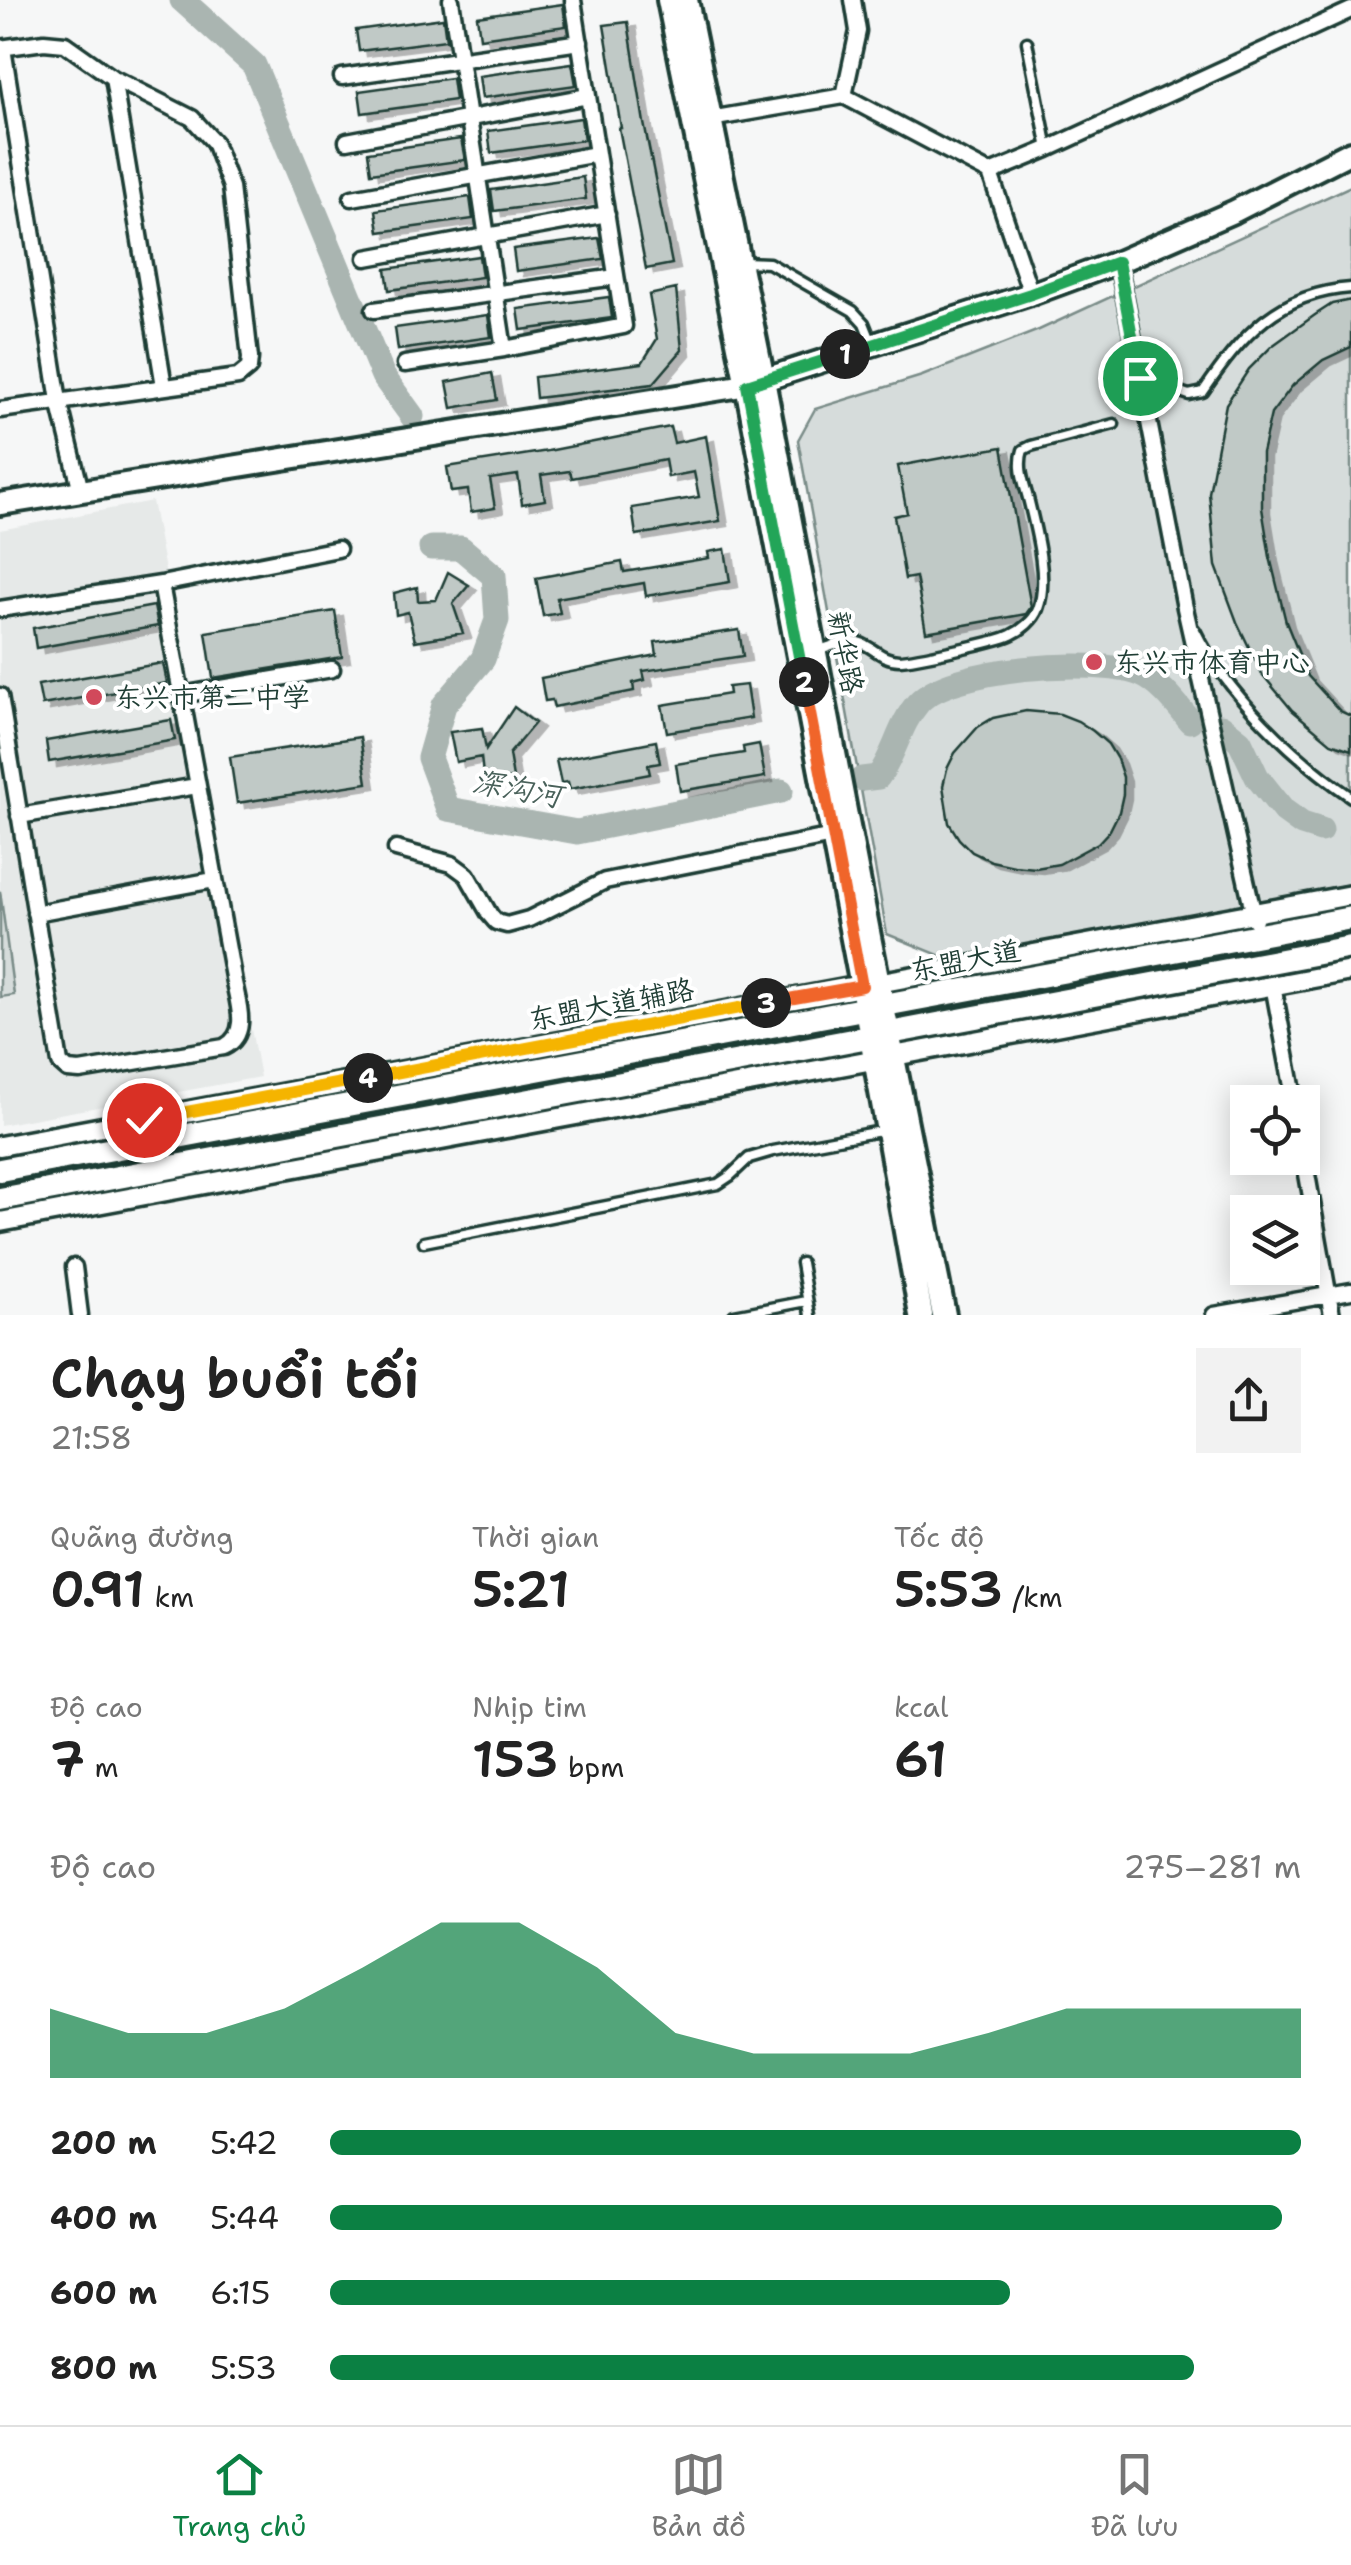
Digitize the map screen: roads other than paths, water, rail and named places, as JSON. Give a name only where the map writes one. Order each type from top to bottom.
[{"type":"main road","name":"新华路","points":[[669,0],[816,652],[872,996]]},
{"type":"main road","name":"新华路","points":[[686,0],[739,262],[755,382],[834,836],[944,1315]]},
{"type":"main road","points":[[0,504],[755,382],[1031,294],[1118,262],[1236,212],[1351,152]]},
{"type":"main road","name":"东盟大道","points":[[0,1170],[872,996],[1256,924],[1351,918]]},
{"type":"main road","name":"东盟大道","points":[[0,1198],[882,1046],[1351,947]]},
{"type":"main road","name":"新华路","points":[[882,1046],[887,1130],[921,1315]]},
{"type":"street","points":[[451,0],[504,349]]},
{"type":"street","points":[[405,364],[624,326],[573,0]]},
{"type":"street","points":[[844,96],[858,31],[853,0]]},
{"type":"street","points":[[990,173],[1351,10]]},
{"type":"street","points":[[0,410],[58,400],[238,377],[248,368],[250,358],[231,187],[214,142],[192,118],[113,78],[64,44],[44,42],[2,48],[58,400],[81,491]]},
{"type":"street","points":[[342,77],[580,42]]},
{"type":"street","points":[[113,78],[164,386]]},
{"type":"street","points":[[347,141],[588,96]]},
{"type":"street","points":[[710,119],[844,96],[990,173],[1031,294]]},
{"type":"street","points":[[352,198],[597,154]]},
{"type":"street","points":[[366,258],[606,214]]},
{"type":"street","points":[[1118,262],[1185,608],[1256,924],[1351,894]]},
{"type":"street","points":[[374,310],[616,276]]},
{"type":"street","points":[[0,609],[161,584],[338,549]]},
{"type":"street","points":[[0,696],[60,1063],[68,1070],[80,1070],[236,1042],[241,1030],[161,584]]},
{"type":"street","points":[[181,694],[332,670]]},
{"type":"street","points":[[19,816],[197,786]]},
{"type":"street","points":[[396,849],[452,864],[467,875],[496,922],[507,925],[529,919],[605,880],[834,836]]},
{"type":"street","points":[[35,913],[214,880]]},
{"type":"street","points":[[0,1222],[882,1046],[1351,970]]},
{"type":"street","points":[[1273,985],[1292,1085]]},
{"type":"street","name":"东盟大道辅路","points":[[0,1146],[872,996]]},
{"type":"street","points":[[1307,1175],[1332,1315]]},
{"type":"street","points":[[74,1267],[80,1315]]},
{"type":"street","points":[[1214,1315],[1351,1291]]},
{"type":"lane","points":[[1027,42],[1048,149]]},
{"type":"lane","points":[[739,262],[769,262],[844,305],[860,316],[873,346]]},
{"type":"lane","points":[[1140,378],[1189,395],[1203,392],[1256,326],[1284,305],[1305,296],[1351,288]]},
{"type":"lane","points":[[816,652],[855,641],[900,660],[1009,637],[1028,624],[1037,611],[1042,592],[1033,519],[1020,466],[1024,450],[1114,424]]},
{"type":"lane","points":[[1185,608],[1206,652],[1232,688],[1259,718],[1351,797]]},
{"type":"lane","points":[[424,1242],[718,1184],[749,1158],[887,1130]]},
{"type":"lane","points":[[801,1264],[810,1315]]},
{"type":"lane","points":[[734,1315],[807,1301]]},
{"type":"waterway","name":"深沟河","points":[[182,0],[254,65],[383,376],[412,416]]},
{"type":"waterway","name":"深沟河","points":[[431,548],[461,548],[494,576],[497,620],[483,659],[444,705],[429,758],[448,809],[577,832],[781,791]]},
{"type":"waterway","name":"深沟河","points":[[862,779],[878,777],[918,703],[960,681],[991,674],[1059,666],[1119,669],[1154,682],[1190,721]]},
{"type":"waterway","name":"深沟河","points":[[1221,726],[1240,741],[1257,777],[1284,811],[1302,824],[1321,830]]},
{"type":"place","name":"东兴市体育中心","points":[[1094,662]]},
{"type":"place","name":"东兴市第二中学","points":[[94,697]]}]
